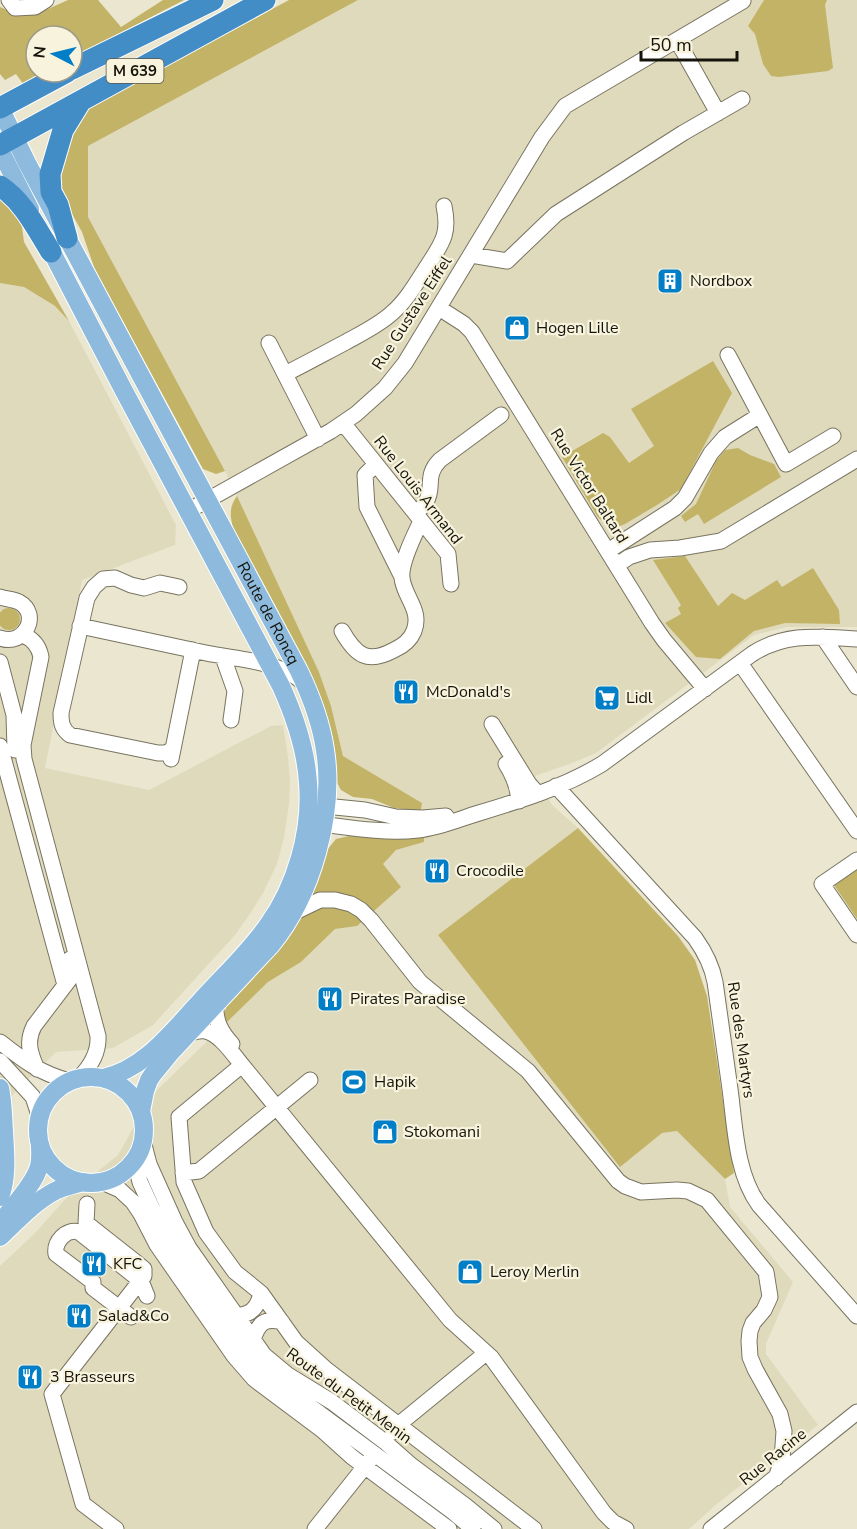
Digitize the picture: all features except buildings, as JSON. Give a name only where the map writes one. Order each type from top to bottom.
[{"type":"highway","name":"M 639","points":[[84,63],[213,0]]},
{"type":"highway","name":"M 639","points":[[3,140],[80,102],[265,0]]},
{"type":"highway","points":[[0,108],[45,84]]},
{"type":"highway","points":[[68,238],[58,205],[51,192],[50,174],[66,123],[80,102]]},
{"type":"highway","points":[[0,186],[23,206],[51,252]]},
{"type":"main road","name":"Route de Roncq","points":[[0,108],[3,140],[51,252],[270,665],[290,707],[301,739],[316,814],[318,850],[293,912],[278,937],[148,1080],[141,1111]]},
{"type":"main road","name":"Route de Roncq","points":[[3,140],[68,238],[207,499],[305,684],[325,747],[327,776],[316,814],[290,884],[276,913],[265,929],[164,1041],[129,1069],[103,1078]]},
{"type":"main road","points":[[0,1238],[20,1218],[52,1193],[83,1182],[102,1182],[123,1173],[140,1148],[144,1126],[141,1111],[135,1099],[115,1082],[91,1076],[74,1080],[52,1093],[40,1118],[38,1133],[45,1156],[55,1168],[68,1177],[83,1182]]},
{"type":"main road","points":[[0,1088],[6,1164],[0,1197]]},
{"type":"main road","points":[[0,1222],[27,1189],[37,1172],[40,1141]]},
{"type":"street","points":[[9,0],[15,8],[35,7],[46,0]]},
{"type":"street","name":"Rue Gustave Eiffel","points":[[188,511],[318,439],[376,397],[405,363],[542,137],[565,106],[743,1]]},
{"type":"street","points":[[677,40],[718,113]]},
{"type":"street","points":[[471,255],[507,261],[556,214],[683,133],[742,99]]},
{"type":"street","points":[[285,374],[366,331],[384,320],[401,304],[442,243],[447,225],[444,206]]},
{"type":"street","name":"Rue Victor Baltard","points":[[439,308],[472,332],[658,633],[705,689]]},
{"type":"street","points":[[269,344],[318,439]]},
{"type":"street","points":[[728,355],[786,464],[832,436]]},
{"type":"street","points":[[402,577],[418,517],[429,494],[433,466],[501,415]]},
{"type":"street","points":[[608,551],[675,508],[685,498],[711,453],[725,437],[760,415]]},
{"type":"street","name":"Rue Louis Armand","points":[[343,423],[448,554],[451,584]]},
{"type":"street","points":[[617,565],[629,557],[650,550],[721,541],[857,459]]},
{"type":"street","points":[[342,631],[357,652],[364,656],[383,656],[403,646],[410,639],[416,622],[413,605],[402,577],[367,507],[365,475],[376,464]]},
{"type":"street","points":[[179,586],[160,583],[144,588],[114,578],[103,579],[94,587],[87,598],[61,713],[64,730],[70,735],[172,754],[193,650]]},
{"type":"street","points":[[0,640],[14,640],[23,635],[29,624],[27,611],[19,602],[2,599]]},
{"type":"street","points":[[80,626],[270,665],[291,673],[305,684]]},
{"type":"street","points":[[0,1042],[50,1076],[74,1080],[88,1069],[97,1053],[98,1036],[24,759],[23,745],[40,657],[35,643],[23,635]]},
{"type":"street","points":[[316,814],[378,830],[407,831],[436,826],[519,801],[603,764],[758,650],[782,640],[801,637],[857,639]]},
{"type":"street","points":[[823,638],[857,687]]},
{"type":"street","points":[[228,657],[235,691],[231,720]]},
{"type":"street","points":[[0,662],[14,715],[16,758],[72,965],[72,976],[30,1034],[29,1050],[37,1069]]},
{"type":"street","points":[[740,663],[857,831]]},
{"type":"street","points":[[519,801],[519,792],[514,778],[488,726],[538,794]]},
{"type":"street","points":[[0,746],[65,985]]},
{"type":"street","name":"Rue des Martyrs","points":[[556,786],[695,938],[706,955],[715,982],[736,1132],[746,1183],[759,1204],[857,1316]]},
{"type":"street","points":[[857,860],[822,884],[857,935]]},
{"type":"street","points":[[293,912],[320,900],[335,900],[351,904],[362,910],[420,982],[528,1071],[618,1181],[641,1192],[688,1191],[707,1200],[766,1272],[770,1297],[764,1310],[753,1323],[749,1341],[750,1357],[780,1414],[784,1431],[782,1460],[776,1478]]},
{"type":"street","points":[[216,1005],[217,1022],[225,1036],[236,1048],[242,1065]]},
{"type":"street","points":[[190,1033],[202,1030],[221,1041],[450,1320],[486,1353],[604,1513],[626,1529]]},
{"type":"street","points":[[0,1061],[33,1097],[40,1118]]},
{"type":"street","points":[[242,1065],[179,1117],[183,1182],[207,1232],[235,1272],[261,1293],[305,1352],[534,1529]]},
{"type":"street","points":[[183,1173],[198,1171],[310,1080]]},
{"type":"street","points":[[140,1148],[138,1176],[147,1199],[196,1280],[246,1350],[267,1374],[473,1529]]},
{"type":"street","name":"Route du Petit Menin","points":[[140,1148],[189,1248],[264,1355],[281,1370],[332,1402],[385,1442],[494,1529]]},
{"type":"street","points":[[102,1182],[124,1193],[196,1280]]},
{"type":"street","points":[[87,1204],[86,1223],[144,1269],[144,1276],[125,1313],[52,1394],[83,1504],[116,1529]]},
{"type":"street","points":[[137,1208],[157,1245],[240,1363],[267,1390],[449,1529]]},
{"type":"street","points":[[125,1313],[93,1288],[93,1281],[56,1254],[56,1246],[67,1232],[72,1230],[79,1232],[141,1281],[147,1296]]},
{"type":"street","points":[[235,1315],[242,1316],[253,1311],[260,1300],[261,1293]]},
{"type":"street","points":[[253,1340],[260,1325],[267,1320],[282,1322]]},
{"type":"street","points":[[315,1529],[398,1425],[486,1353]]},
{"type":"street","name":"Rue Racine","points":[[711,1529],[857,1412]]},
{"type":"street","points":[[453,1512],[484,1529]]},
{"type":"shaded area","points":[[68,0],[98,0],[121,27],[163,0],[184,0],[84,52],[84,24],[24,24],[26,84],[24,85],[16,74],[5,80],[0,74],[0,7],[14,13],[39,13]]},
{"type":"shaded area","points":[[289,0],[358,0],[88,146],[88,217],[225,471],[216,474],[203,469],[95,270],[82,232],[66,203],[59,180],[68,145],[83,111]]},
{"type":"shaded area","points":[[358,0],[857,0],[857,627],[787,627],[754,635],[596,753],[535,776],[552,805],[578,828],[438,935],[620,1166],[662,1133],[677,1131],[725,1179],[730,1207],[793,1282],[766,1344],[766,1354],[818,1425],[718,1503],[689,1529],[0,1529],[0,1266],[35,1233],[70,1194],[118,1155],[151,1096],[268,982],[301,962],[335,929],[357,926],[400,887],[382,864],[396,850],[424,842],[422,803],[343,756],[331,706],[319,672],[225,471],[88,217],[88,146]]},
{"type":"shaded area","points":[[764,0],[827,0],[825,5],[833,68],[828,71],[771,76],[763,64],[755,34],[748,26]]},
{"type":"shaded area","points":[[0,196],[20,213],[24,242],[69,321],[55,306],[24,287],[0,283]]},
{"type":"shaded area","points":[[0,283],[24,287],[55,306],[69,321],[176,525],[175,545],[82,580],[45,768],[149,790],[271,726],[283,725],[290,782],[284,838],[277,864],[263,893],[235,935],[153,1025],[113,1048],[56,1052],[0,1107]]},
{"type":"shaded area","points":[[713,361],[732,393],[681,489],[625,524],[615,528],[604,523],[597,516],[562,457],[603,433],[610,437],[629,463],[654,446],[631,409]]},
{"type":"shaded area","points":[[738,448],[774,464],[781,477],[704,524],[698,514],[685,522],[681,516],[696,504],[716,461],[725,450]]},
{"type":"shaded area","points":[[237,496],[319,672],[331,706],[343,756],[422,803],[421,811],[394,808],[372,799],[353,797],[341,790],[233,528],[231,511]]},
{"type":"shaded area","points":[[685,556],[718,606],[732,593],[745,600],[777,580],[782,587],[813,568],[839,610],[840,624],[785,623],[754,631],[720,659],[696,657],[665,623],[681,614],[678,608],[681,605],[653,560]]},
{"type":"shaded area","points":[[9,608],[17,611],[20,619],[17,627],[9,630],[1,627],[-2,619],[1,611]]},
{"type":"shaded area","points":[[578,828],[678,936],[695,960],[707,996],[734,1173],[725,1179],[677,1131],[662,1133],[620,1167],[438,935]]},
{"type":"shaded area","points":[[349,836],[397,839],[424,837],[424,842],[396,850],[383,864],[401,887],[357,926],[335,929],[301,962],[268,982],[227,1022],[224,1015],[227,1004],[269,961],[294,926],[312,894],[327,850],[336,839]]},
{"type":"shaded area","points":[[857,869],[857,919],[834,885]]},
{"type":"place","name":"Nordbox","points":[[670,281]]},
{"type":"place","name":"Hogen Lille","points":[[517,328]]},
{"type":"place","name":"McDonald's","points":[[406,692]]},
{"type":"place","name":"Lidl","points":[[607,698]]},
{"type":"place","name":"Crocodile","points":[[437,871]]},
{"type":"place","name":"Pirates Paradise","points":[[330,999]]},
{"type":"place","name":"Hapik","points":[[354,1082]]},
{"type":"place","name":"Stokomani","points":[[385,1132]]},
{"type":"place","name":"KFC","points":[[94,1264]]},
{"type":"place","name":"Leroy Merlin","points":[[470,1272]]},
{"type":"place","name":"Salad&Co","points":[[79,1316]]},
{"type":"place","name":"3 Brasseurs","points":[[30,1377]]}]
